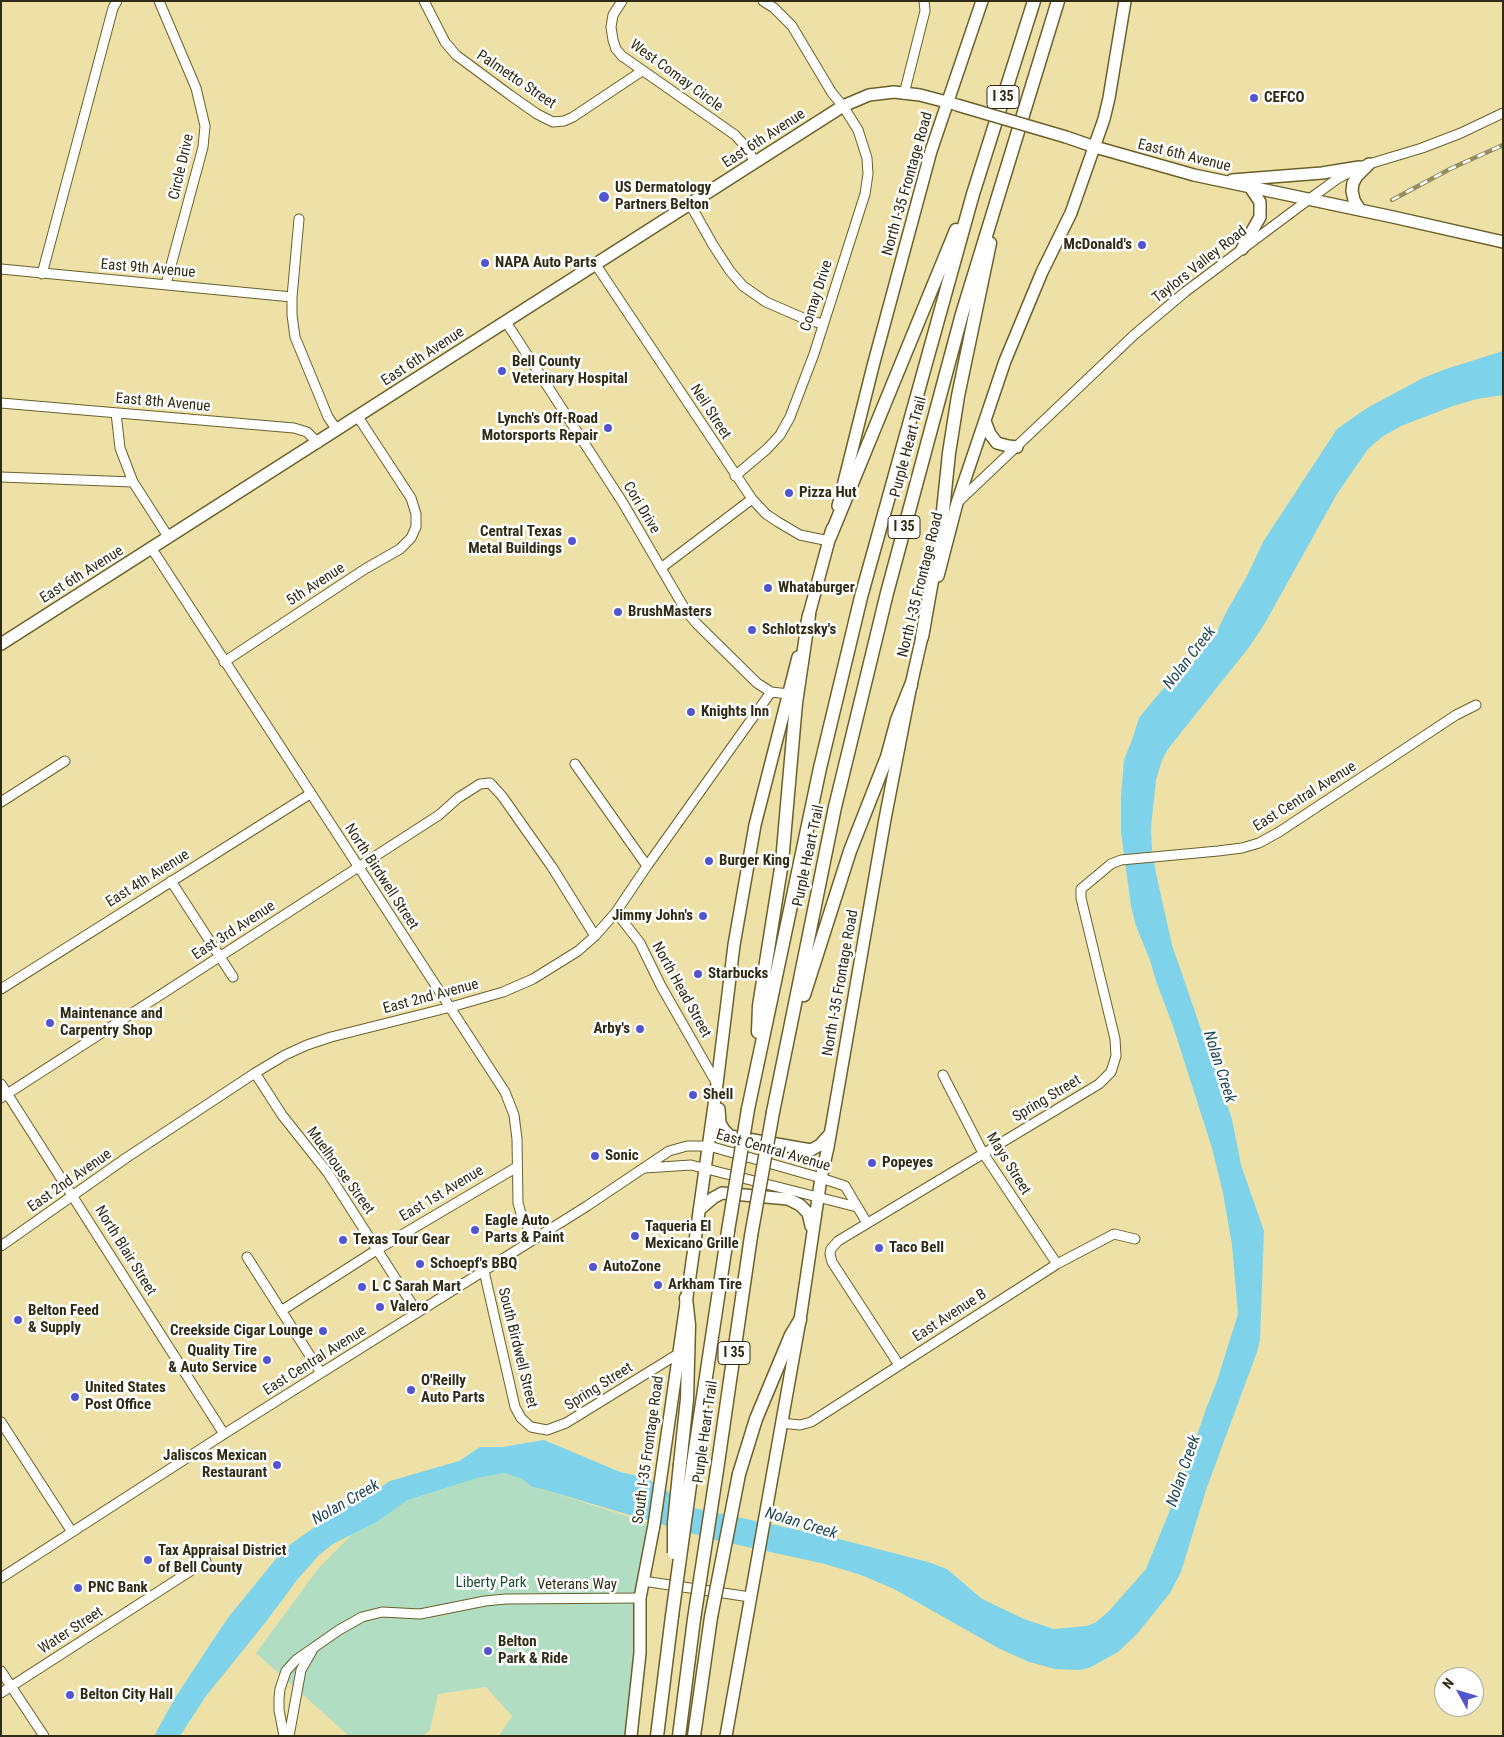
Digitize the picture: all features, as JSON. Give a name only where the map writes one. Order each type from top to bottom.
[{"type":"highway","name":"Purple Heart Trail","points":[[657,1736],[693,1463],[748,1109],[820,768],[861,597],[972,194],[1034,1]]},
{"type":"highway","name":"Purple Heart Trail","points":[[680,1736],[694,1619],[751,1236],[773,1112],[835,807],[887,593],[960,323],[1058,1]]},
{"type":"highway","points":[[922,637],[941,530],[949,454],[958,396],[1005,172]]},
{"type":"highway","points":[[829,539],[946,251],[972,194]]},
{"type":"highway","points":[[756,1070],[759,1006],[782,862],[796,703],[809,615]]},
{"type":"highway","points":[[783,1062],[843,871],[887,757],[911,685]]},
{"type":"highway","points":[[672,1611],[674,1522],[687,1399],[689,1325],[686,1298]]},
{"type":"highway","points":[[694,1736],[710,1617],[739,1474],[756,1418],[800,1320]]},
{"type":"main road","name":"North I-35 Frontage Road","points":[[706,1168],[734,945],[755,825],[898,271],[931,151],[952,103],[982,1]]},
{"type":"main road","name":"North I-35 Frontage Road","points":[[818,1197],[889,792],[922,637],[957,504],[1017,328],[1042,272],[1072,213],[1095,147],[1109,98],[1125,1]]},
{"type":"main road","name":"East 6th Avenue","points":[[1,644],[843,106],[869,95],[894,92],[920,95],[1194,175],[1503,242]]},
{"type":"main road","points":[[1221,181],[1322,173],[1364,166]]},
{"type":"main road","points":[[1360,210],[1354,200],[1352,191],[1353,183],[1364,166]]},
{"type":"main road","points":[[1242,249],[1260,217],[1260,202],[1250,187]]},
{"type":"main road","points":[[985,421],[990,434],[997,443],[1017,447]]},
{"type":"main road","points":[[717,1084],[720,1123],[730,1136],[811,1150],[820,1145],[830,1134]]},
{"type":"main road","name":"South I-35 Frontage Road","points":[[631,1736],[640,1653],[640,1598],[660,1482],[706,1168]]},
{"type":"main road","points":[[699,1210],[722,1193],[788,1199],[800,1205],[808,1213],[811,1225],[810,1256]]},
{"type":"main road","points":[[726,1736],[800,1320],[818,1197]]},
{"type":"street","points":[[42,274],[113,8],[117,1]]},
{"type":"street","name":"Circle Drive","points":[[159,1],[196,88],[205,126],[203,147],[166,284]]},
{"type":"street","name":"Palmetto Street","points":[[424,1],[445,42],[456,55],[517,100],[553,122],[564,121],[573,117],[642,71]]},
{"type":"street","name":"West Comay Circle","points":[[622,1],[613,14],[611,28],[613,40],[622,56],[735,135],[746,146],[755,162]]},
{"type":"street","name":"Comay Drive","points":[[735,476],[754,462],[780,435],[790,417],[801,392],[865,194],[868,174],[867,158],[858,130],[843,106],[832,93],[792,26],[774,8],[763,1]]},
{"type":"street","points":[[904,94],[925,11],[924,1]]},
{"type":"street","name":"Taylors Valley Road","points":[[957,504],[1134,335],[1185,292],[1308,200],[1338,179],[1364,166],[1462,133],[1503,113]]},
{"type":"street","points":[[690,204],[713,245],[730,271],[743,286],[766,302],[822,324]]},
{"type":"street","points":[[300,219],[292,297],[295,337],[328,417],[337,430]]},
{"type":"street","name":"Neil Street","points":[[596,264],[752,499],[772,518],[800,535],[829,539]]},
{"type":"street","name":"East 9th Avenue","points":[[1,269],[292,297]]},
{"type":"street","name":"Cori Drive","points":[[506,322],[623,503],[676,596],[697,624],[757,683],[772,692]]},
{"type":"street","name":"East 8th Avenue","points":[[1,403],[294,428],[307,432],[318,442]]},
{"type":"street","points":[[116,413],[120,448],[133,482],[169,538]]},
{"type":"street","name":"5th Avenue","points":[[224,662],[365,569],[400,549],[411,538],[416,527],[416,514],[411,498],[358,417]]},
{"type":"street","points":[[1,477],[133,482]]},
{"type":"street","points":[[661,568],[752,499]]},
{"type":"street","name":"North Birdwell Street","points":[[152,549],[505,1092],[515,1123],[517,1139],[518,1203],[522,1218],[535,1239]]},
{"type":"street","points":[[772,692],[789,694]]},
{"type":"street","name":"East 2nd Avenue","points":[[1,1246],[126,1158],[285,1055],[307,1045],[504,992],[534,979],[578,951],[595,936],[616,912],[772,692]]},
{"type":"street","name":"East Central Avenue","points":[[1081,889],[1111,864],[1121,860],[1218,851],[1242,848],[1259,843],[1279,832],[1456,715],[1476,705]]},
{"type":"street","points":[[1,802],[66,761]]},
{"type":"street","points":[[575,764],[647,866]]},
{"type":"street","name":"East 3rd Avenue","points":[[4,1096],[358,868],[438,815],[458,798],[480,784],[490,783],[502,796],[552,867],[595,936]]},
{"type":"street","name":"East 4th Avenue","points":[[1,989],[310,794]]},
{"type":"street","points":[[171,881],[233,977]]},
{"type":"street","name":"Spring Street","points":[[899,1365],[832,1262],[830,1254],[838,1241],[1099,1084],[1111,1072],[1116,1056],[1115,1039],[1081,898],[1081,889]]},
{"type":"street","name":"North Head Street","points":[[616,912],[640,943],[661,986],[717,1084]]},
{"type":"street","name":"Muelhouse Street","points":[[255,1073],[282,1115],[328,1173],[417,1312]]},
{"type":"street","name":"Mays Street","points":[[943,1075],[983,1153],[1057,1264]]},
{"type":"street","name":"North Blair Street","points":[[1,1084],[4,1096],[74,1196],[224,1434]]},
{"type":"street","name":"East Central Avenue","points":[[1,1578],[224,1434],[484,1272],[669,1151],[687,1146],[709,1146],[845,1186],[867,1223]]},
{"type":"street","name":"East Central Avenue","points":[[645,1168],[683,1165],[706,1168],[857,1207]]},
{"type":"street","name":"East 1st Avenue","points":[[282,1311],[378,1249],[517,1167]]},
{"type":"street","name":"East Avenue B","points":[[781,1423],[800,1425],[811,1422],[1057,1264],[1114,1234],[1135,1239]]},
{"type":"street","points":[[247,1257],[321,1373]]},
{"type":"street","name":"South Birdwell Street","points":[[484,1272],[515,1407],[521,1418],[530,1427]]},
{"type":"street","name":"Spring Street","points":[[530,1427],[547,1430],[566,1423],[678,1354]]},
{"type":"street","points":[[1,1422],[72,1532]]},
{"type":"street","name":"Water Street","points":[[1,1693],[206,1561]]},
{"type":"street","points":[[644,1581],[750,1597]]},
{"type":"street","name":"Veterans Way","points":[[284,1736],[279,1710],[280,1689],[286,1671],[296,1660],[348,1624],[375,1613],[420,1614],[471,1603],[506,1599],[640,1598]]},
{"type":"street","points":[[289,1736],[301,1670],[307,1657],[315,1647]]},
{"type":"street","points":[[1,1671],[44,1736]]},
{"type":"green space","name":"Liberty Park","points":[[505,1473],[522,1479],[532,1487],[654,1525],[640,1653],[625,1736],[499,1736],[512,1716],[486,1687],[438,1694],[430,1730],[423,1736],[349,1736],[256,1653],[318,1569],[355,1531],[378,1521],[408,1500],[477,1478]]},
{"type":"water","points":[[1503,351],[1503,395],[1477,399],[1453,406],[1401,426],[1382,437],[1368,449],[1337,494],[1265,623],[1250,646],[1168,749],[1162,760],[1156,780],[1151,828],[1152,850],[1172,945],[1232,1119],[1241,1165],[1264,1231],[1260,1340],[1257,1352],[1206,1490],[1181,1572],[1170,1593],[1137,1634],[1118,1652],[1089,1668],[1078,1670],[1055,1669],[1029,1662],[1000,1649],[894,1589],[861,1575],[825,1564],[711,1539],[532,1487],[522,1479],[505,1473],[477,1478],[408,1500],[378,1521],[333,1544],[319,1555],[297,1580],[206,1696],[180,1736],[154,1736],[175,1698],[219,1631],[284,1549],[337,1511],[390,1481],[459,1461],[480,1447],[502,1447],[544,1440],[620,1472],[646,1478],[694,1508],[827,1536],[928,1562],[947,1569],[982,1599],[1024,1619],[1054,1629],[1086,1626],[1095,1623],[1109,1611],[1146,1569],[1178,1490],[1217,1381],[1238,1314],[1232,1245],[1223,1193],[1212,1148],[1173,1026],[1136,926],[1131,906],[1121,832],[1124,760],[1139,718],[1162,690],[1187,671],[1215,635],[1263,542],[1337,429],[1367,408],[1423,378]]},
{"type":"railway","points":[[1392,200],[1452,168],[1503,145]]},
{"type":"place","name":"CEFCO","points":[[1254,98]]},
{"type":"place","name":"US Dermatology Partners Belton","points":[[604,197]]},
{"type":"place","name":"McDonald's","points":[[1142,245]]},
{"type":"place","name":"NAPA Auto Parts","points":[[485,263]]},
{"type":"place","name":"Bell County Veterinary Hospital","points":[[502,371]]},
{"type":"place","name":"Lynch's Off-Road Motorsports Repair","points":[[608,428]]},
{"type":"place","name":"Pizza Hut","points":[[789,493]]},
{"type":"place","name":"Central Texas Metal Buildings","points":[[572,541]]},
{"type":"place","name":"Whataburger","points":[[768,588]]},
{"type":"place","name":"BrushMasters","points":[[618,612]]},
{"type":"place","name":"Schlotzsky's","points":[[752,630]]},
{"type":"place","name":"Knights Inn","points":[[691,712]]},
{"type":"place","name":"Burger King","points":[[709,861]]},
{"type":"place","name":"Jimmy John's","points":[[703,916]]},
{"type":"place","name":"Starbucks","points":[[698,974]]},
{"type":"place","name":"Maintenance and Carpentry Shop","points":[[50,1023]]},
{"type":"place","name":"Arby's","points":[[640,1029]]},
{"type":"place","name":"Shell","points":[[693,1095]]},
{"type":"place","name":"Sonic","points":[[595,1156]]},
{"type":"place","name":"Popeyes","points":[[872,1163]]},
{"type":"place","name":"Eagle Auto Parts & Paint","points":[[475,1230]]},
{"type":"place","name":"Taqueria El Mexicano Grille","points":[[635,1236]]},
{"type":"place","name":"Texas Tour Gear","points":[[343,1240]]},
{"type":"place","name":"Taco Bell","points":[[879,1248]]},
{"type":"place","name":"Schoepf's BBQ","points":[[420,1264]]},
{"type":"place","name":"AutoZone","points":[[593,1267]]},
{"type":"place","name":"Arkham Tire","points":[[658,1285]]},
{"type":"place","name":"L C Sarah Mart","points":[[362,1287]]},
{"type":"place","name":"Valero","points":[[380,1307]]},
{"type":"place","name":"Belton Feed & Supply","points":[[18,1320]]},
{"type":"place","name":"Creekside Cigar Lounge","points":[[323,1331]]},
{"type":"place","name":"Quality Tire & Auto Service","points":[[267,1360]]},
{"type":"place","name":"O'Reilly Auto Parts","points":[[411,1390]]},
{"type":"place","name":"United States Post Office","points":[[75,1397]]},
{"type":"place","name":"Jaliscos Mexican Restaurant","points":[[277,1465]]},
{"type":"place","name":"Tax Appraisal District of Bell County","points":[[148,1560]]},
{"type":"place","name":"PNC Bank","points":[[78,1588]]},
{"type":"place","name":"Belton Park & Ride","points":[[488,1651]]},
{"type":"place","name":"Belton City Hall","points":[[70,1695]]},
{"type":"water label","name":"Nolan Creek","points":[[1190,658]]},
{"type":"water label","name":"Nolan Creek","points":[[1219,1067]]},
{"type":"water label","name":"Nolan Creek","points":[[1184,1471]]},
{"type":"water label","name":"Nolan Creek","points":[[346,1503]]},
{"type":"water label","name":"Nolan Creek","points":[[801,1524]]}]
